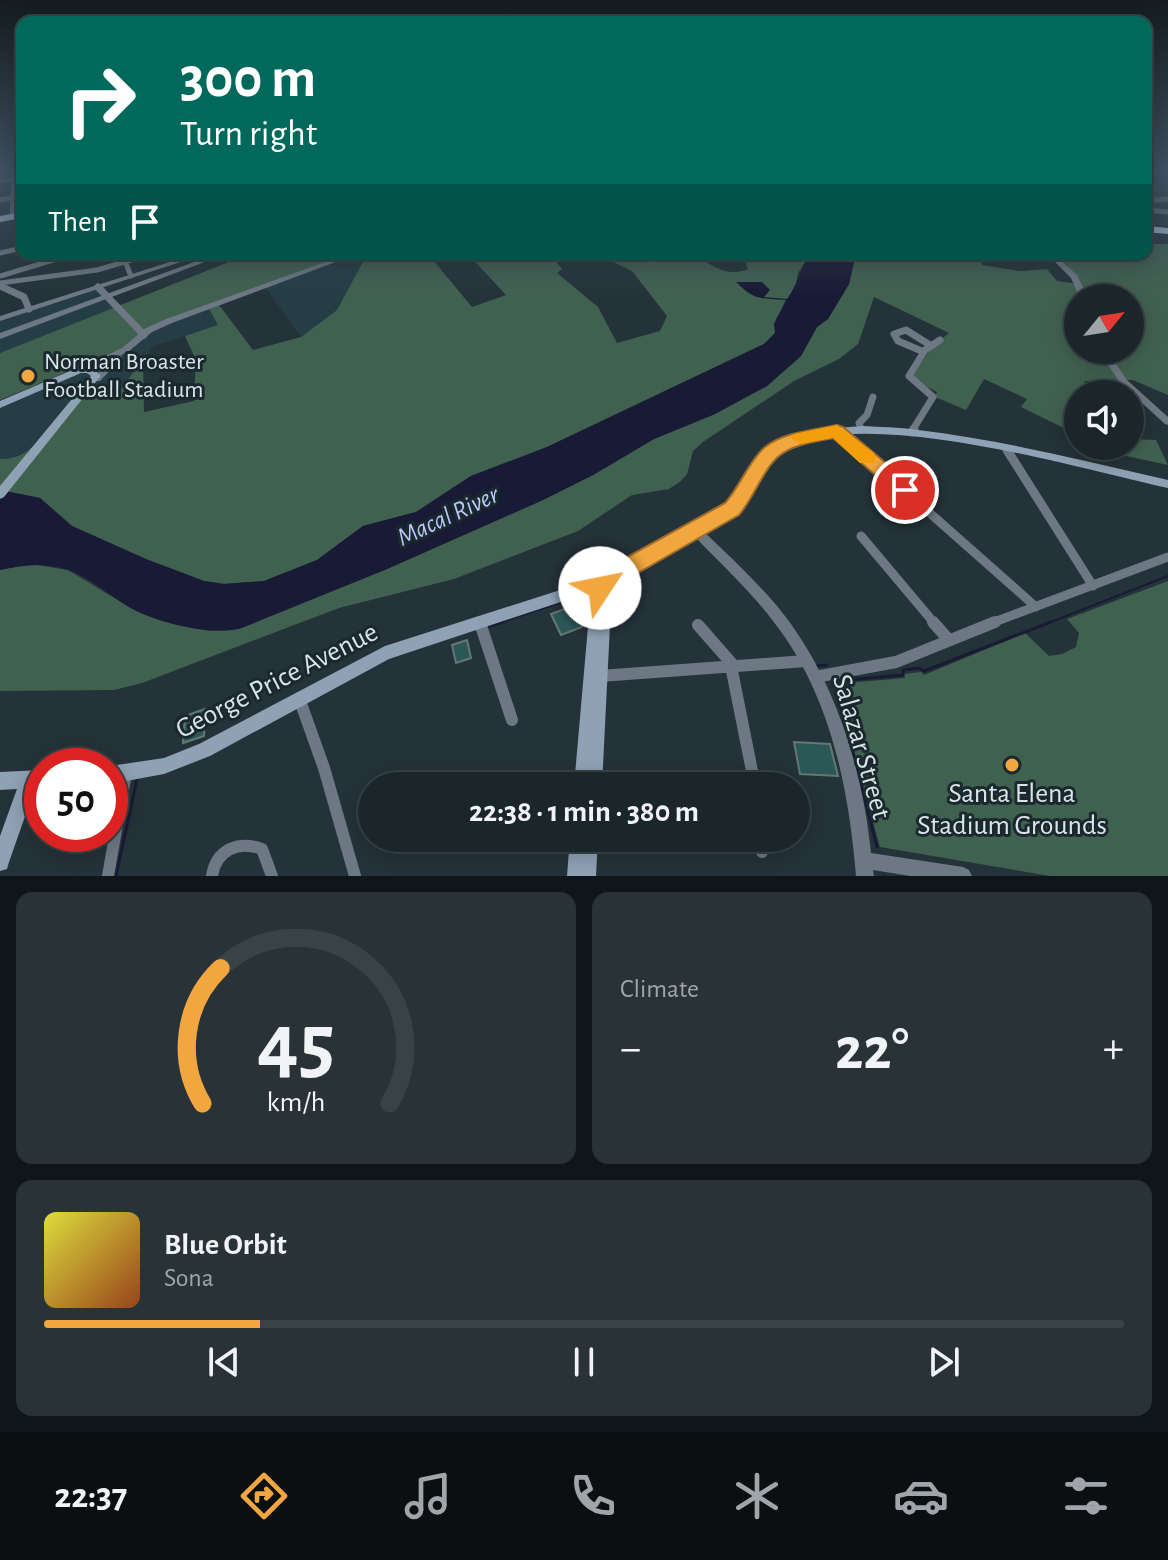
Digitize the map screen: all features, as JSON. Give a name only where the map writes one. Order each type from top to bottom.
[{"type":"main road","points":[[0,405],[80,370],[93,371],[97,379],[4,490]]},
{"type":"main road","name":"George Price Avenue","points":[[128,772],[181,760],[385,653],[596,585],[739,502],[775,448],[798,439],[861,429],[912,432],[1168,484]]},
{"type":"main road","points":[[595,772],[604,605],[596,585]]},
{"type":"main road","points":[[594,772],[596,585]]},
{"type":"main road","points":[[0,781],[24,780]]},
{"type":"main road","points":[[0,862],[24,807]]},
{"type":"main road","points":[[576,876],[578,852]]},
{"type":"main road","points":[[587,876],[588,852]]},
{"type":"street","points":[[19,268],[20,260]]},
{"type":"street","points":[[0,276],[50,260]]},
{"type":"street","points":[[124,260],[131,276]]},
{"type":"street","points":[[0,284],[88,271],[134,260]]},
{"type":"street","points":[[0,319],[183,260]]},
{"type":"street","points":[[0,336],[206,260]]},
{"type":"street","points":[[97,379],[125,350],[169,321],[337,260]]},
{"type":"street","points":[[1057,260],[1077,284]]},
{"type":"street","points":[[0,284],[24,297],[29,309]]},
{"type":"street","points":[[98,287],[144,335]]},
{"type":"street","points":[[924,352],[898,341],[894,334],[906,330],[930,345]]},
{"type":"street","points":[[912,432],[933,397],[909,378],[924,352],[940,340]]},
{"type":"street","points":[[80,370],[125,350]]},
{"type":"street","points":[[1112,364],[1124,382],[1168,422]]},
{"type":"street","points":[[861,429],[859,423],[867,415],[873,397]]},
{"type":"street","points":[[837,431],[1036,607]]},
{"type":"street","points":[[1007,450],[1093,586]]},
{"type":"street","name":"Salazar Street","points":[[695,530],[773,612],[815,677],[847,770],[865,868]]},
{"type":"street","points":[[861,536],[948,639]]},
{"type":"street","points":[[815,677],[883,666],[1168,557]]},
{"type":"street","points":[[480,623],[512,720]]},
{"type":"street","points":[[698,625],[733,666],[752,772]]},
{"type":"street","points":[[600,676],[806,661]]},
{"type":"street","points":[[299,698],[324,768],[355,876]]},
{"type":"street","points":[[212,876],[215,860],[220,854],[229,848],[251,844],[262,849],[272,876]]},
{"type":"street","points":[[108,876],[110,852]]},
{"type":"street","points":[[865,868],[963,876]]},
{"type":"shaded area","points":[[333,260],[364,260],[337,310],[301,337],[266,288],[209,309],[219,325],[154,346],[118,392],[76,397],[33,448],[10,459],[0,459],[0,400],[122,349],[137,336]]},
{"type":"shaded area","points":[[100,286],[116,307],[0,353],[0,319]]},
{"type":"green space","points":[[1152,244],[1168,244],[1168,395],[1144,385],[1144,380],[1064,380],[1064,428],[1021,407],[1027,399],[984,379],[966,410],[935,397],[937,392],[910,378],[934,345],[949,333],[874,297],[858,344],[839,359],[794,381],[703,442],[693,451],[687,474],[681,481],[669,489],[632,495],[578,531],[454,579],[339,608],[142,683],[114,690],[0,691],[0,570],[31,564],[68,570],[131,608],[161,619],[210,631],[242,627],[387,569],[543,500],[654,439],[715,414],[767,386],[801,356],[817,327],[828,319],[849,284],[855,260],[981,260],[982,265],[1020,271],[1047,269],[1057,281],[1079,284],[1061,260],[1152,260]]},
{"type":"green space","points":[[234,260],[331,260],[178,315],[122,349],[0,400],[0,353]]},
{"type":"green space","points":[[364,260],[433,260],[472,307],[506,295],[474,260],[555,260],[562,269],[557,273],[598,307],[617,343],[660,331],[667,316],[632,271],[609,260],[702,260],[725,271],[740,272],[748,269],[745,261],[740,260],[806,260],[798,273],[795,289],[776,319],[775,333],[764,344],[547,447],[471,476],[416,512],[363,526],[317,560],[264,581],[224,584],[204,581],[72,526],[40,498],[0,490],[0,459],[12,458],[34,446],[76,397],[118,392],[143,360],[144,412],[194,401],[196,360],[185,336],[218,325],[209,309],[219,305],[253,350],[301,337],[337,310]]},
{"type":"green space","points":[[1144,440],[1156,440],[1168,465],[1144,460]]},
{"type":"green space","name":"Santa Elena Stadium Grounds","points":[[1168,581],[1168,876],[1050,876],[880,847],[834,684],[905,678],[904,674],[921,672],[924,675],[1025,633],[1049,656],[1062,654],[1076,647],[1079,633],[1067,619]]},
{"type":"water","name":"Macal River","points":[[807,260],[855,260],[849,284],[828,319],[817,327],[801,356],[767,386],[715,414],[654,439],[543,500],[387,569],[242,628],[215,631],[152,617],[127,606],[83,577],[59,567],[34,565],[0,570],[0,490],[40,498],[72,526],[204,581],[224,584],[264,581],[317,560],[363,526],[416,512],[471,476],[547,447],[764,344],[775,333],[774,324],[786,300],[757,297],[736,282],[762,282],[770,290],[764,297],[787,299]]},
{"type":"building","points":[[575,605],[582,627],[561,635],[551,614]]},
{"type":"building","points":[[467,640],[471,658],[456,663],[452,645]]},
{"type":"building","points":[[205,709],[204,736],[183,743],[185,716]]},
{"type":"building","points":[[794,742],[830,744],[838,776],[800,772]]},
{"type":"waterway","points":[[1046,624],[1168,576]]},
{"type":"waterway","points":[[610,605],[612,589]]},
{"type":"waterway","points":[[496,624],[571,599]]},
{"type":"waterway","points":[[496,624],[503,622]]},
{"type":"waterway","points":[[877,847],[835,681],[903,675],[903,670],[919,668],[924,671],[1051,622]]},
{"type":"waterway","points":[[489,626],[496,624]]},
{"type":"waterway","points":[[816,666],[827,665]]},
{"type":"waterway","points":[[116,876],[137,779]]},
{"type":"slow traffic","points":[[800,438],[837,431],[867,458]]},
{"type":"place","name":"Norman Broaster Football Stadium","points":[[28,376]]},
{"type":"place","name":"Santa Elena Stadium Grounds","points":[[1012,765]]},
{"type":"route","points":[[600,588],[599,584],[732,509],[744,496],[769,453],[788,442],[837,431],[905,490]]}]
